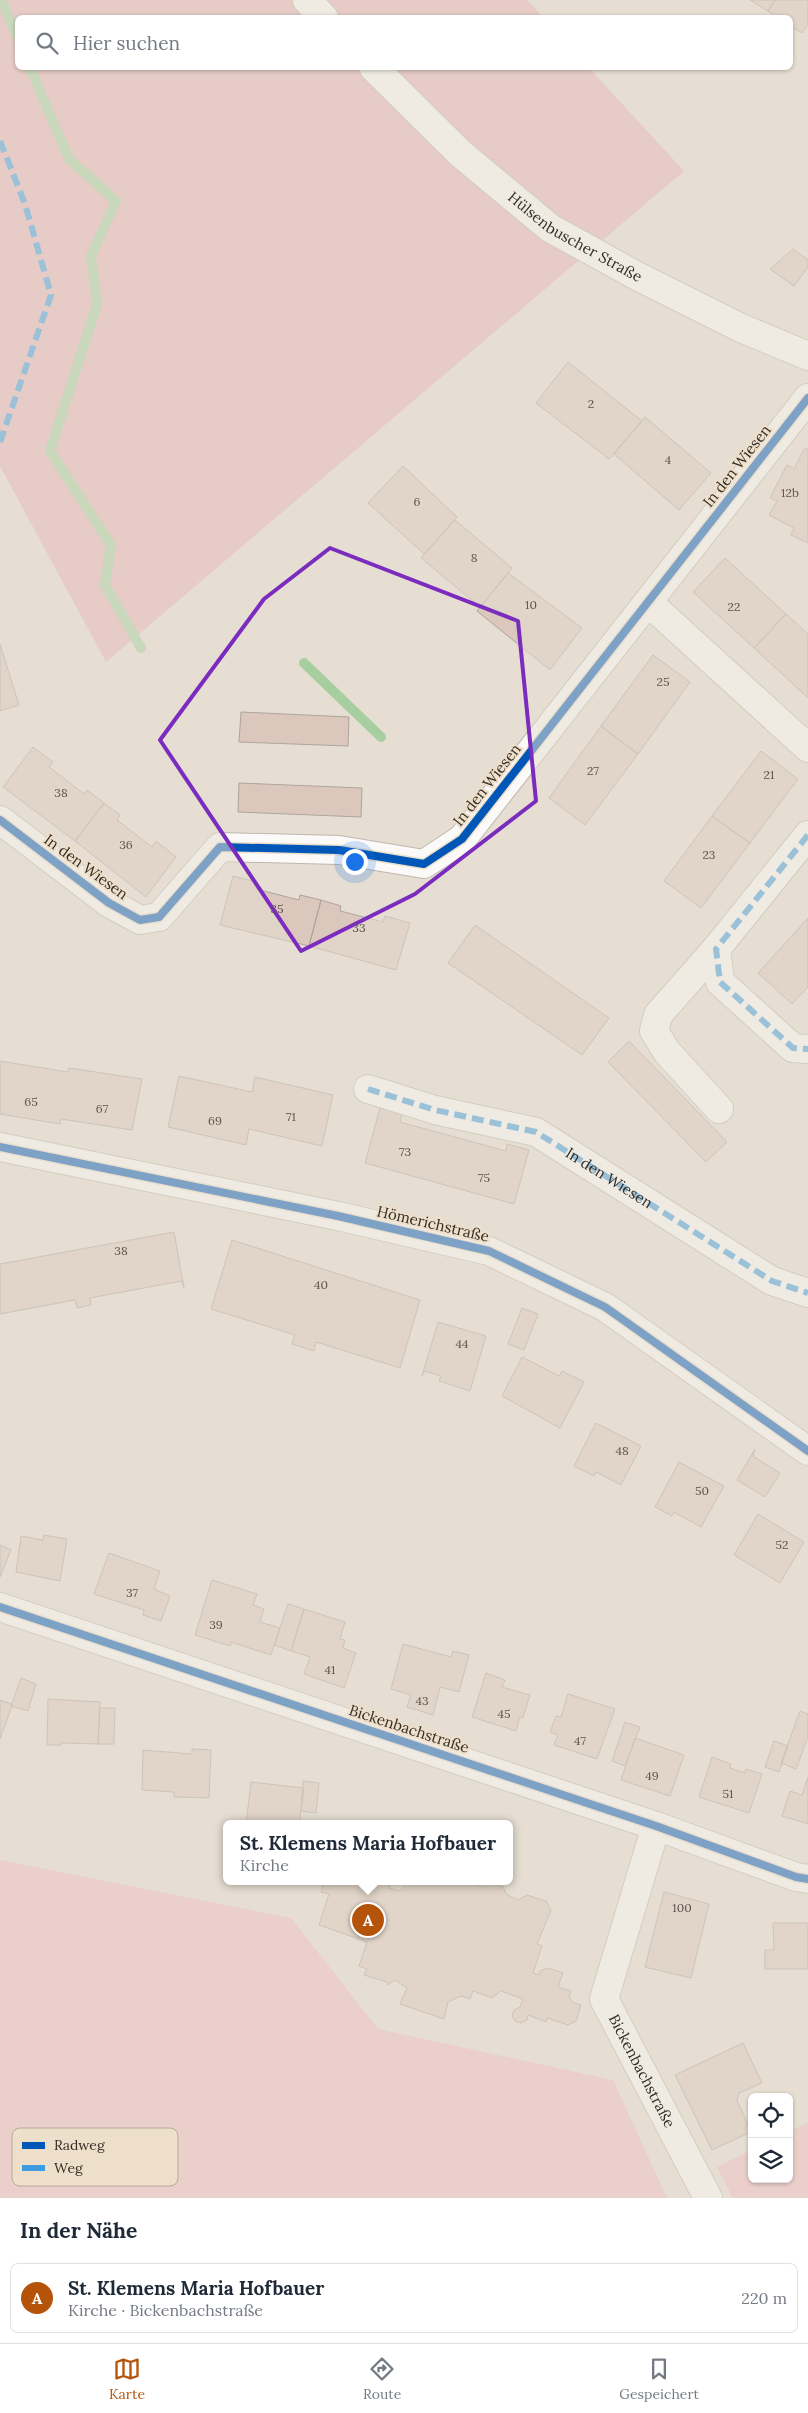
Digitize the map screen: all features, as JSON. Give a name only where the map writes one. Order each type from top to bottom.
[{"type":"street","points":[[307,0],[321,15]]},
{"type":"street","name":"Hülsenbuscher Straße","points":[[376,70],[462,154],[550,228],[646,280],[741,328],[808,356]]},
{"type":"street","name":"In den Wiesen","points":[[0,820],[109,903],[140,920],[159,917],[220,847],[339,850],[424,864],[462,839],[808,398]]},
{"type":"street","points":[[648,602],[808,748]]},
{"type":"street","points":[[719,1109],[667,1052],[654,1031],[658,1015],[716,949],[808,836]]},
{"type":"street","points":[[716,949],[720,982],[792,1048],[808,1049]]},
{"type":"street","name":"In den Wiesen","points":[[368,1089],[435,1110],[536,1132],[772,1281],[808,1292]]},
{"type":"street","name":"Hömerichstraße","points":[[0,1147],[338,1216],[489,1251],[605,1307],[808,1451]]},
{"type":"street","name":"Bickenbachstraße","points":[[0,1608],[656,1826],[796,1878],[808,1879]]},
{"type":"street","name":"Bickenbachstraße","points":[[656,1826],[604,1999],[708,2198]]},
{"type":"highlighted area","points":[[330,548],[518,621],[536,801],[415,894],[301,951],[160,740],[264,599]]},
{"type":"shaded area","points":[[0,0],[527,0],[541,15],[15,15],[15,70],[591,70],[684,171],[106,662],[0,466]]},
{"type":"shaded area","points":[[0,1860],[291,1918],[378,2029],[613,2080],[667,2198],[0,2198]]},
{"type":"shaded area","points":[[808,2122],[808,2198],[733,2198],[717,2167],[748,2152],[748,2183],[793,2183],[793,2130]]},
{"type":"building","points":[[750,0],[775,0],[768,11]]},
{"type":"building","points":[[775,0],[808,0],[808,25],[802,33],[793,28],[793,15],[774,15],[768,11]]},
{"type":"building","points":[[793,249],[808,260],[808,267],[794,286],[770,269]]},
{"type":"building","points":[[568,362],[642,421],[609,459],[536,403]]},
{"type":"building","points":[[645,417],[711,473],[679,510],[614,454]]},
{"type":"building","points":[[804,449],[808,449],[808,543],[791,535],[794,528],[769,515],[777,501],[770,498],[787,465],[794,469]]},
{"type":"building","points":[[403,466],[457,517],[424,554],[368,503]]},
{"type":"building","points":[[455,520],[512,568],[480,607],[421,558]]},
{"type":"building","points":[[725,558],[786,614],[754,648],[693,592]]},
{"type":"building","points":[[508,573],[582,628],[550,670],[477,611]]},
{"type":"building","points":[[786,614],[808,634],[808,698],[754,648]]},
{"type":"building","points":[[0,644],[19,705],[0,711]]},
{"type":"building","points":[[653,655],[690,682],[638,754],[601,726]]},
{"type":"building","points":[[241,712],[349,717],[348,746],[239,742]]},
{"type":"building","points":[[601,726],[638,754],[585,825],[549,798]]},
{"type":"building","points":[[33,747],[53,762],[49,767],[84,794],[87,790],[104,803],[75,841],[3,787]]},
{"type":"building","points":[[761,751],[798,779],[750,843],[712,816]]},
{"type":"building","points":[[239,783],[362,788],[361,817],[238,812]]},
{"type":"building","points":[[104,803],[120,815],[117,820],[152,847],[156,841],[176,857],[146,897],[75,841]]},
{"type":"building","points":[[712,816],[750,843],[701,908],[664,881]]},
{"type":"building","points":[[233,876],[257,882],[256,889],[299,900],[300,895],[321,900],[309,946],[220,925]]},
{"type":"building","points":[[321,900],[341,906],[340,911],[383,922],[385,916],[410,923],[396,970],[309,946]]},
{"type":"building","points":[[808,918],[808,987],[792,1004],[758,973]]},
{"type":"building","points":[[475,925],[609,1018],[582,1055],[448,963]]},
{"type":"building","points":[[629,1041],[727,1142],[706,1162],[608,1062]]},
{"type":"building","points":[[0,1061],[68,1072],[69,1068],[142,1079],[132,1130],[61,1119],[60,1124],[0,1114]]},
{"type":"building","points":[[179,1076],[252,1092],[255,1077],[333,1095],[322,1146],[249,1129],[246,1145],[168,1127]]},
{"type":"building","points":[[380,1108],[402,1114],[400,1122],[506,1151],[507,1144],[529,1150],[514,1204],[365,1163]]},
{"type":"building","points":[[174,1232],[184,1288],[182,1281],[90,1298],[91,1305],[77,1308],[75,1300],[0,1314],[0,1264]]},
{"type":"building","points":[[232,1240],[420,1300],[400,1368],[316,1342],[314,1351],[292,1344],[295,1335],[211,1309]]},
{"type":"building","points":[[522,1308],[538,1314],[524,1350],[508,1344]]},
{"type":"building","points":[[438,1322],[486,1336],[470,1391],[439,1381],[441,1376],[425,1371],[422,1376]]},
{"type":"building","points":[[522,1357],[559,1376],[562,1371],[584,1382],[560,1428],[502,1396]]},
{"type":"building","points":[[596,1423],[641,1446],[621,1485],[596,1472],[594,1476],[574,1466]]},
{"type":"building","points":[[755,1449],[753,1456],[780,1473],[765,1497],[737,1480]]},
{"type":"building","points":[[679,1462],[724,1486],[701,1527],[674,1512],[672,1516],[655,1507]]},
{"type":"building","points":[[758,1514],[804,1542],[780,1583],[734,1555]]},
{"type":"building","points":[[44,1535],[67,1539],[60,1581],[16,1572],[21,1536],[43,1540]]},
{"type":"building","points":[[0,1545],[11,1550],[0,1577]]},
{"type":"building","points":[[109,1553],[160,1571],[154,1589],[170,1596],[161,1621],[143,1615],[144,1610],[94,1594]]},
{"type":"building","points":[[212,1580],[257,1594],[253,1605],[264,1609],[260,1622],[280,1628],[271,1655],[231,1642],[230,1646],[195,1635]]},
{"type":"building","points":[[288,1604],[304,1609],[291,1651],[274,1645]]},
{"type":"building","points":[[304,1609],[345,1622],[340,1639],[345,1640],[343,1648],[356,1653],[344,1688],[304,1674],[310,1657],[291,1651]]},
{"type":"building","points":[[403,1644],[451,1657],[453,1651],[469,1655],[459,1692],[440,1687],[433,1715],[407,1707],[411,1695],[391,1689]]},
{"type":"building","points":[[486,1673],[505,1680],[502,1687],[530,1695],[523,1718],[520,1717],[516,1731],[472,1717]]},
{"type":"building","points":[[21,1678],[36,1684],[28,1711],[11,1706]]},
{"type":"building","points":[[568,1694],[615,1709],[597,1759],[554,1745],[558,1735],[550,1732],[556,1716],[561,1717]]},
{"type":"building","points":[[48,1699],[100,1702],[98,1744],[62,1743],[61,1745],[47,1745]]},
{"type":"building","points":[[0,1700],[12,1704],[12,1706],[0,1739]]},
{"type":"building","points":[[100,1708],[115,1708],[114,1744],[98,1744]]},
{"type":"building","points":[[800,1711],[808,1714],[808,1737],[796,1769],[781,1763]]},
{"type":"building","points":[[625,1722],[640,1727],[625,1766],[612,1761]]},
{"type":"building","points":[[635,1738],[684,1755],[670,1796],[621,1780]]},
{"type":"building","points":[[774,1741],[788,1746],[779,1772],[765,1767]]},
{"type":"building","points":[[192,1749],[211,1750],[209,1798],[174,1797],[174,1792],[142,1790],[143,1750],[192,1754]]},
{"type":"building","points":[[712,1757],[731,1764],[730,1768],[745,1773],[746,1769],[762,1774],[749,1813],[699,1797]]},
{"type":"building","points":[[808,1777],[808,1824],[782,1816],[790,1791],[802,1795]]},
{"type":"building","points":[[303,1781],[319,1783],[316,1813],[301,1811]]},
{"type":"building","points":[[251,1782],[304,1788],[300,1820],[246,1820]]},
{"type":"building","points":[[323,1885],[390,1885],[389,1888],[400,1891],[405,1885],[478,1885],[484,1887],[486,1885],[497,1885],[503,1887],[506,1894],[518,1900],[527,1895],[546,1901],[551,1910],[537,1944],[542,1946],[533,1973],[539,1975],[540,1971],[548,1968],[563,1973],[558,1987],[571,1991],[569,1996],[573,2003],[581,2005],[576,2021],[568,2025],[547,2018],[546,2022],[528,2015],[527,2020],[521,2023],[515,2021],[512,2016],[514,2010],[520,2007],[523,1999],[501,1991],[492,1998],[473,1991],[470,1999],[461,1996],[448,2002],[444,2019],[400,2004],[407,1988],[395,1980],[388,1985],[387,1982],[364,1975],[367,1969],[359,1966],[367,1942],[319,1925],[329,1894],[321,1892]]},
{"type":"building","points":[[664,1892],[709,1904],[691,1978],[645,1967]]},
{"type":"building","points":[[773,1923],[808,1923],[808,1969],[765,1969],[765,1950],[774,1950]]},
{"type":"building","points":[[743,2043],[762,2083],[739,2093],[737,2100],[748,2125],[748,2133],[712,2150],[675,2075]]},
{"type":"waterway","points":[[1,0],[15,31]]},
{"type":"waterway","points":[[31,70],[69,159],[116,201],[91,256],[97,304],[50,451],[111,545],[105,585],[141,648]]},
{"type":"waterway","points":[[304,663],[381,737]]},
{"type":"marked path","points":[[0,141],[25,204],[51,295],[0,442]]},
{"type":"marked path","points":[[808,835],[716,949],[720,982],[793,1048],[808,1049]]},
{"type":"marked path","points":[[368,1089],[435,1110],[536,1132],[772,1281],[808,1293]]},
{"type":"cycle path","points":[[0,820],[109,903],[140,920],[159,917],[220,847],[339,850],[424,864],[462,839],[808,398]]},
{"type":"cycle path","points":[[0,1147],[338,1216],[489,1251],[605,1307],[808,1451]]},
{"type":"cycle path","points":[[0,1607],[656,1826],[796,1877],[808,1879]]},
{"type":"place","name":"St. Klemens Maria Hofbauer","points":[[368,1920]]}]
